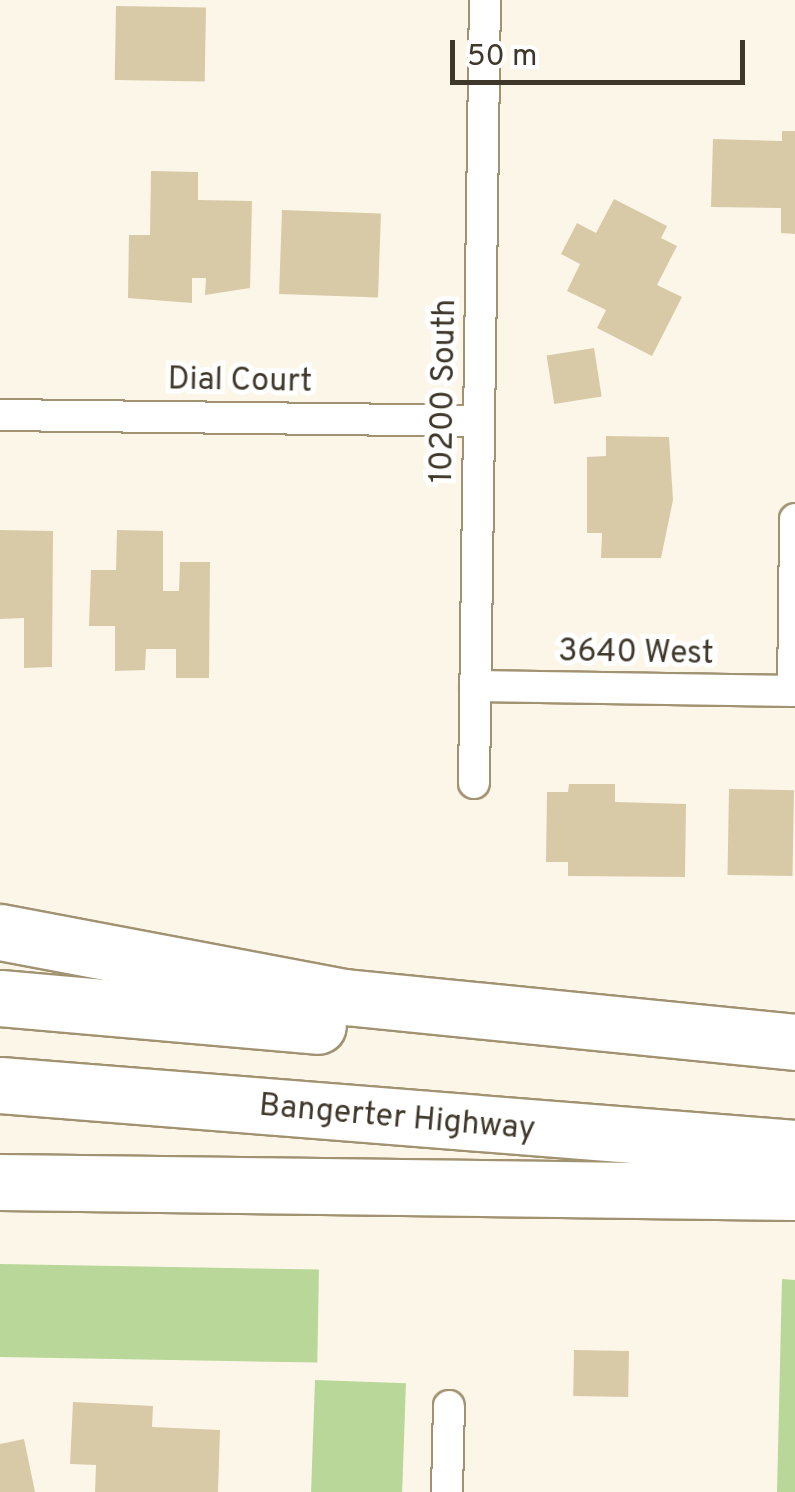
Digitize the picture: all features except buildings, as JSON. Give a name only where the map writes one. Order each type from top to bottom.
[{"type":"highway","points":[[0,932],[345,997],[795,1042]]},
{"type":"highway","points":[[0,998],[795,1058]]},
{"type":"highway","name":"Bangerter Highway","points":[[0,1086],[795,1148]]},
{"type":"highway","points":[[0,1182],[795,1192]]},
{"type":"street","name":"10200 South","points":[[474,784],[485,0]]},
{"type":"street","name":"Dial Court","points":[[0,414],[479,421]]},
{"type":"street","points":[[794,691],[795,519]]},
{"type":"street","name":"3640 West","points":[[475,686],[794,691]]},
{"type":"street","points":[[447,1492],[449,1406]]},
{"type":"green space","points":[[0,1264],[319,1270],[317,1363],[0,1357]]},
{"type":"green space","points":[[782,1279],[795,1280],[795,1492],[777,1492]]},
{"type":"green space","points":[[315,1380],[406,1383],[402,1492],[311,1492]]}]
